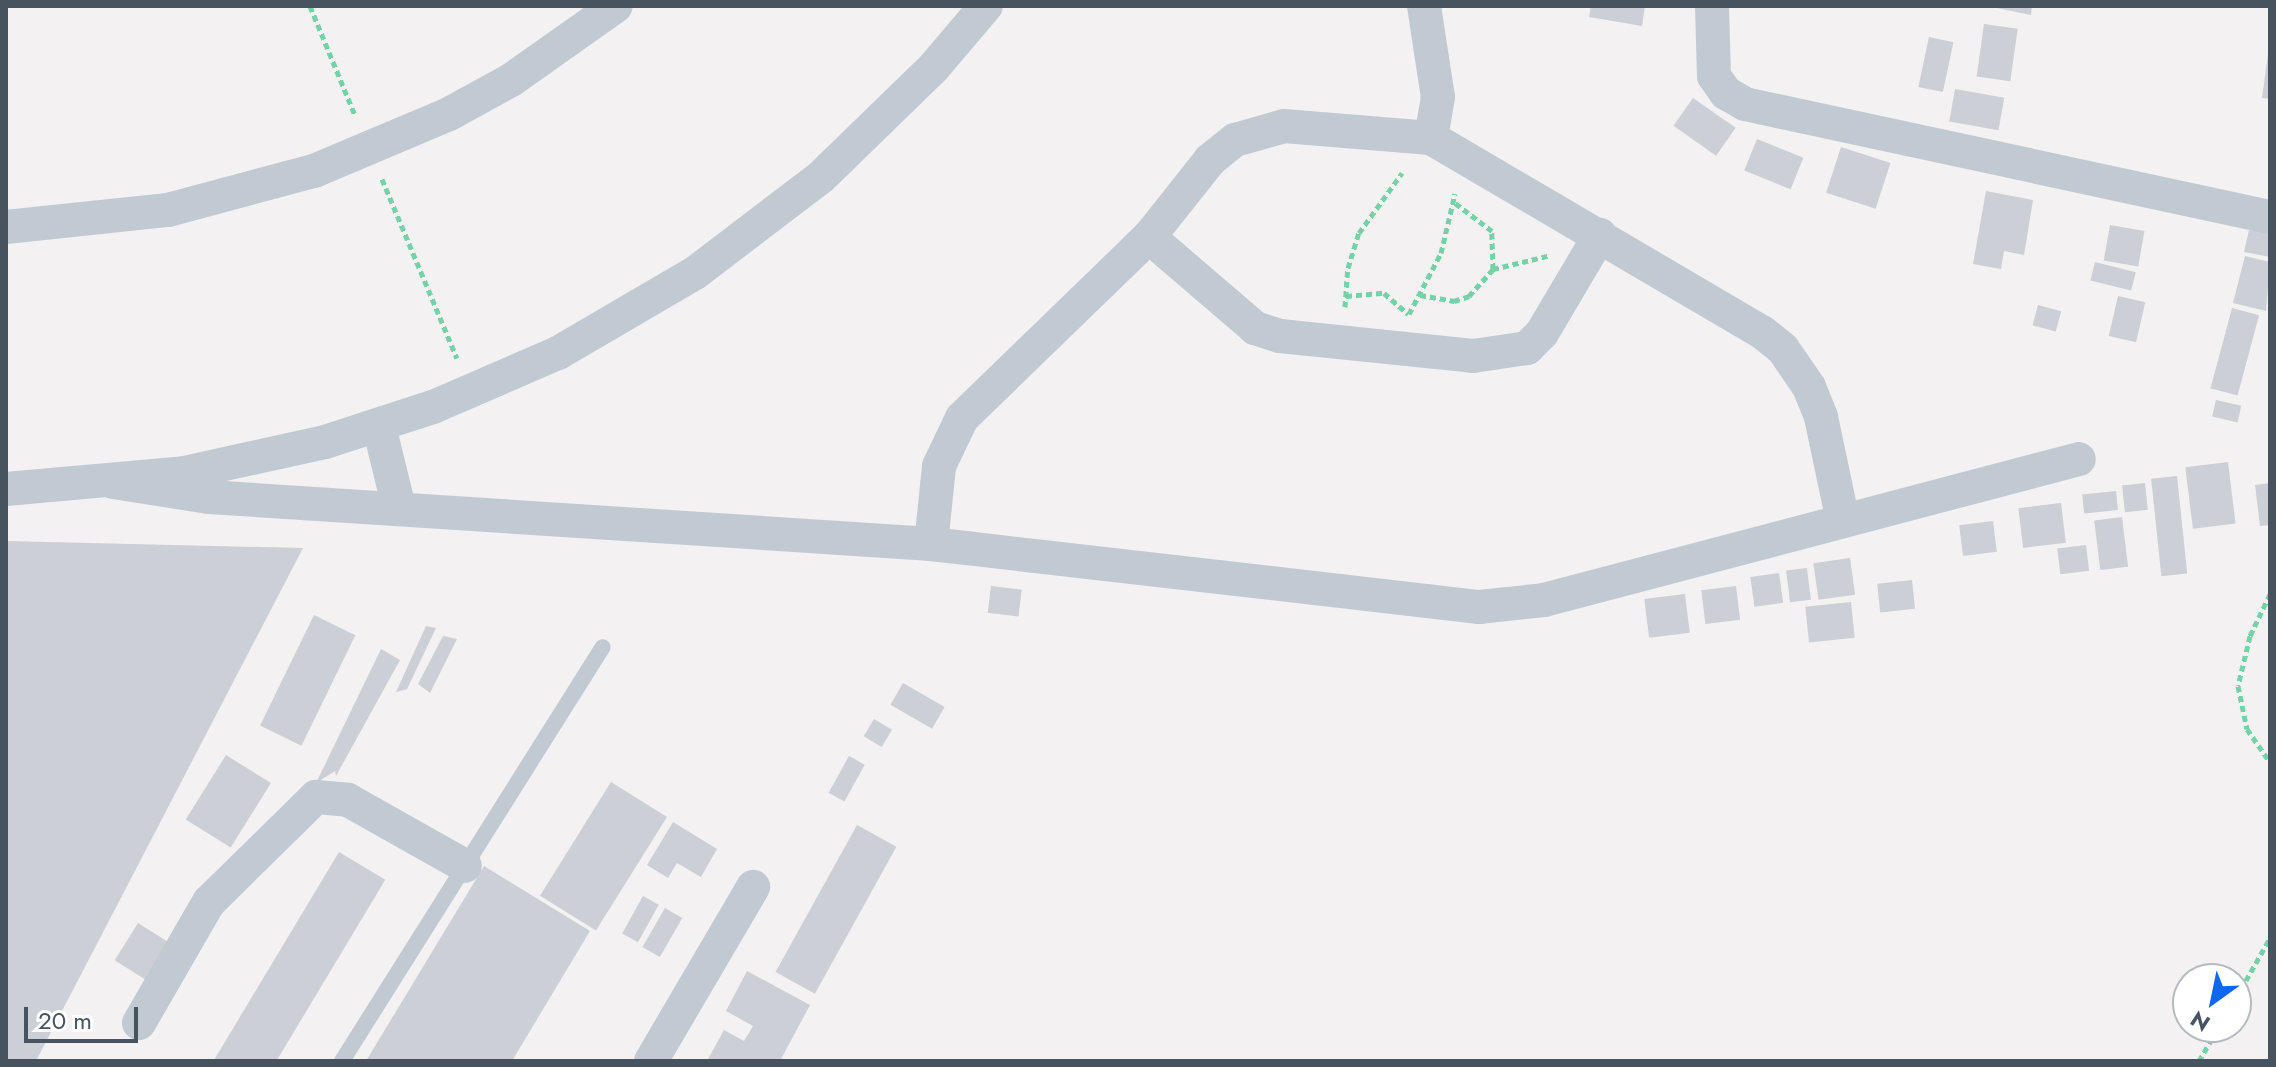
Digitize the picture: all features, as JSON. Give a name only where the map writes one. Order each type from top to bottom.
[{"type":"street","points":[[6,227],[168,210],[242,194],[370,150],[511,80],[616,6]]},
{"type":"street","points":[[6,489],[113,482],[255,459],[379,426],[471,392],[628,315],[760,227],[879,124],[986,6]]},
{"type":"street","points":[[1424,6],[1444,144]]},
{"type":"street","points":[[1712,6],[1714,76],[1726,93],[1745,104],[2270,217]]},
{"type":"street","points":[[931,544],[939,466],[962,418],[1149,237],[1210,160],[1257,131],[1284,126],[1444,144],[1762,332],[1790,358],[1821,417],[1843,521]]},
{"type":"street","points":[[1149,237],[1255,328],[1344,344],[1473,356],[1527,348],[1542,333],[1600,235]]},
{"type":"street","points":[[379,426],[399,508]]},
{"type":"street","points":[[113,482],[209,497],[931,544],[1479,607],[1544,600],[2079,459]]},
{"type":"street","points":[[139,1023],[209,902],[316,797],[348,800],[465,866]]},
{"type":"street","points":[[651,1061],[753,887]]},
{"type":"lane","points":[[342,1061],[603,647]]},
{"type":"path","points":[[310,6],[471,392]]},
{"type":"path","points":[[1387,349],[1441,253],[1454,202],[1444,144]]},
{"type":"path","points":[[1344,344],[1346,296],[1359,233],[1444,144]]},
{"type":"path","points":[[1420,295],[1454,301],[1469,296],[1493,269],[1492,231],[1454,202]]},
{"type":"path","points":[[1346,296],[1384,293],[1408,315]]},
{"type":"path","points":[[2270,594],[2250,636],[2238,686],[2247,729],[2270,762]]},
{"type":"path","points":[[2252,970],[2270,938]]},
{"type":"path","points":[[2199,1061],[2210,1043]]},
{"type":"building","points":[[1591,6],[1645,6],[1642,26],[1589,17]]},
{"type":"building","points":[[1987,6],[2032,6],[2031,15]]},
{"type":"building","points":[[1984,24],[2018,29],[2010,81],[1977,76]]},
{"type":"building","points":[[1929,37],[1953,42],[1943,92],[1918,87]]},
{"type":"building","points":[[2270,54],[2270,99],[2262,98]]},
{"type":"building","points":[[1955,89],[2004,98],[1999,130],[1949,121]]},
{"type":"building","points":[[1693,98],[1736,128],[1716,156],[1673,126]]},
{"type":"building","points":[[1757,139],[1803,158],[1791,189],[1744,171]]},
{"type":"building","points":[[1841,147],[1890,163],[1876,209],[1826,193]]},
{"type":"building","points":[[1986,191],[2033,200],[2024,255],[2004,251],[2001,269],[1973,264]]},
{"type":"building","points":[[2110,225],[2144,231],[2138,267],[2104,260]]},
{"type":"building","points":[[2249,230],[2270,233],[2270,257],[2244,252]]},
{"type":"building","points":[[2245,256],[2270,262],[2266,311],[2233,303]]},
{"type":"building","points":[[2095,262],[2136,272],[2131,291],[2090,280]]},
{"type":"building","points":[[2118,296],[2145,302],[2136,342],[2109,336]]},
{"type":"building","points":[[2038,305],[2061,311],[2056,331],[2033,325]]},
{"type":"building","points":[[2232,308],[2259,315],[2238,395],[2211,388]]},
{"type":"building","points":[[2216,400],[2241,406],[2238,422],[2212,417]]},
{"type":"building","points":[[2228,462],[2236,524],[2193,529],[2185,467]]},
{"type":"building","points":[[2177,476],[2187,573],[2161,576],[2151,479]]},
{"type":"building","points":[[2145,483],[2148,510],[2125,512],[2122,485]]},
{"type":"building","points":[[2270,483],[2270,525],[2260,526],[2255,485]]},
{"type":"building","points":[[2116,491],[2118,510],[2084,513],[2082,495]]},
{"type":"building","points":[[2061,503],[2066,543],[2023,548],[2018,508]]},
{"type":"building","points":[[2122,517],[2128,567],[2100,570],[2094,520]]},
{"type":"building","points":[[1993,521],[1997,552],[1963,556],[1959,525]]},
{"type":"building","points":[[6,541],[303,548],[36,1061],[6,1061]]},
{"type":"building","points":[[2086,545],[2089,571],[2060,574],[2057,549]]},
{"type":"building","points":[[1850,558],[1855,595],[1819,600],[1813,563]]},
{"type":"building","points":[[1807,568],[1811,600],[1790,602],[1786,571]]},
{"type":"building","points":[[1779,573],[1783,603],[1754,607],[1750,577]]},
{"type":"building","points":[[1912,580],[1915,609],[1880,612],[1877,584]]},
{"type":"building","points":[[991,586],[1022,590],[1018,617],[988,613]]},
{"type":"building","points":[[1736,586],[1740,620],[1705,624],[1701,590]]},
{"type":"building","points":[[1685,594],[1690,633],[1649,638],[1644,599]]},
{"type":"building","points":[[1851,602],[1855,638],[1809,643],[1805,607]]},
{"type":"building","points":[[314,615],[355,635],[301,746],[260,726]]},
{"type":"building","points":[[426,626],[436,628],[407,689],[396,692]]},
{"type":"building","points":[[443,636],[457,639],[430,693],[418,684]]},
{"type":"building","points":[[381,649],[400,660],[336,776],[335,771],[316,783]]},
{"type":"building","points":[[903,683],[945,707],[932,729],[890,705]]},
{"type":"building","points":[[874,719],[892,730],[882,747],[864,736]]},
{"type":"building","points":[[226,755],[271,783],[231,848],[186,819]]},
{"type":"building","points":[[849,756],[865,765],[844,801],[829,793]]},
{"type":"building","points":[[611,782],[667,817],[596,931],[540,896]]},
{"type":"building","points":[[673,822],[717,849],[701,877],[677,863],[668,878],[647,865]]},
{"type":"building","points":[[857,825],[896,847],[815,994],[776,972]]},
{"type":"building","points":[[339,852],[385,880],[276,1061],[213,1061]]},
{"type":"building","points":[[484,866],[590,931],[512,1061],[366,1061]]},
{"type":"building","points":[[643,896],[659,905],[638,942],[622,934]]},
{"type":"building","points":[[665,908],[682,918],[660,957],[642,947]]},
{"type":"building","points":[[138,923],[170,943],[147,980],[115,960]]},
{"type":"building","points":[[747,971],[810,1005],[780,1061],[707,1061],[724,1030],[744,1041],[753,1026],[726,1011]]}]
